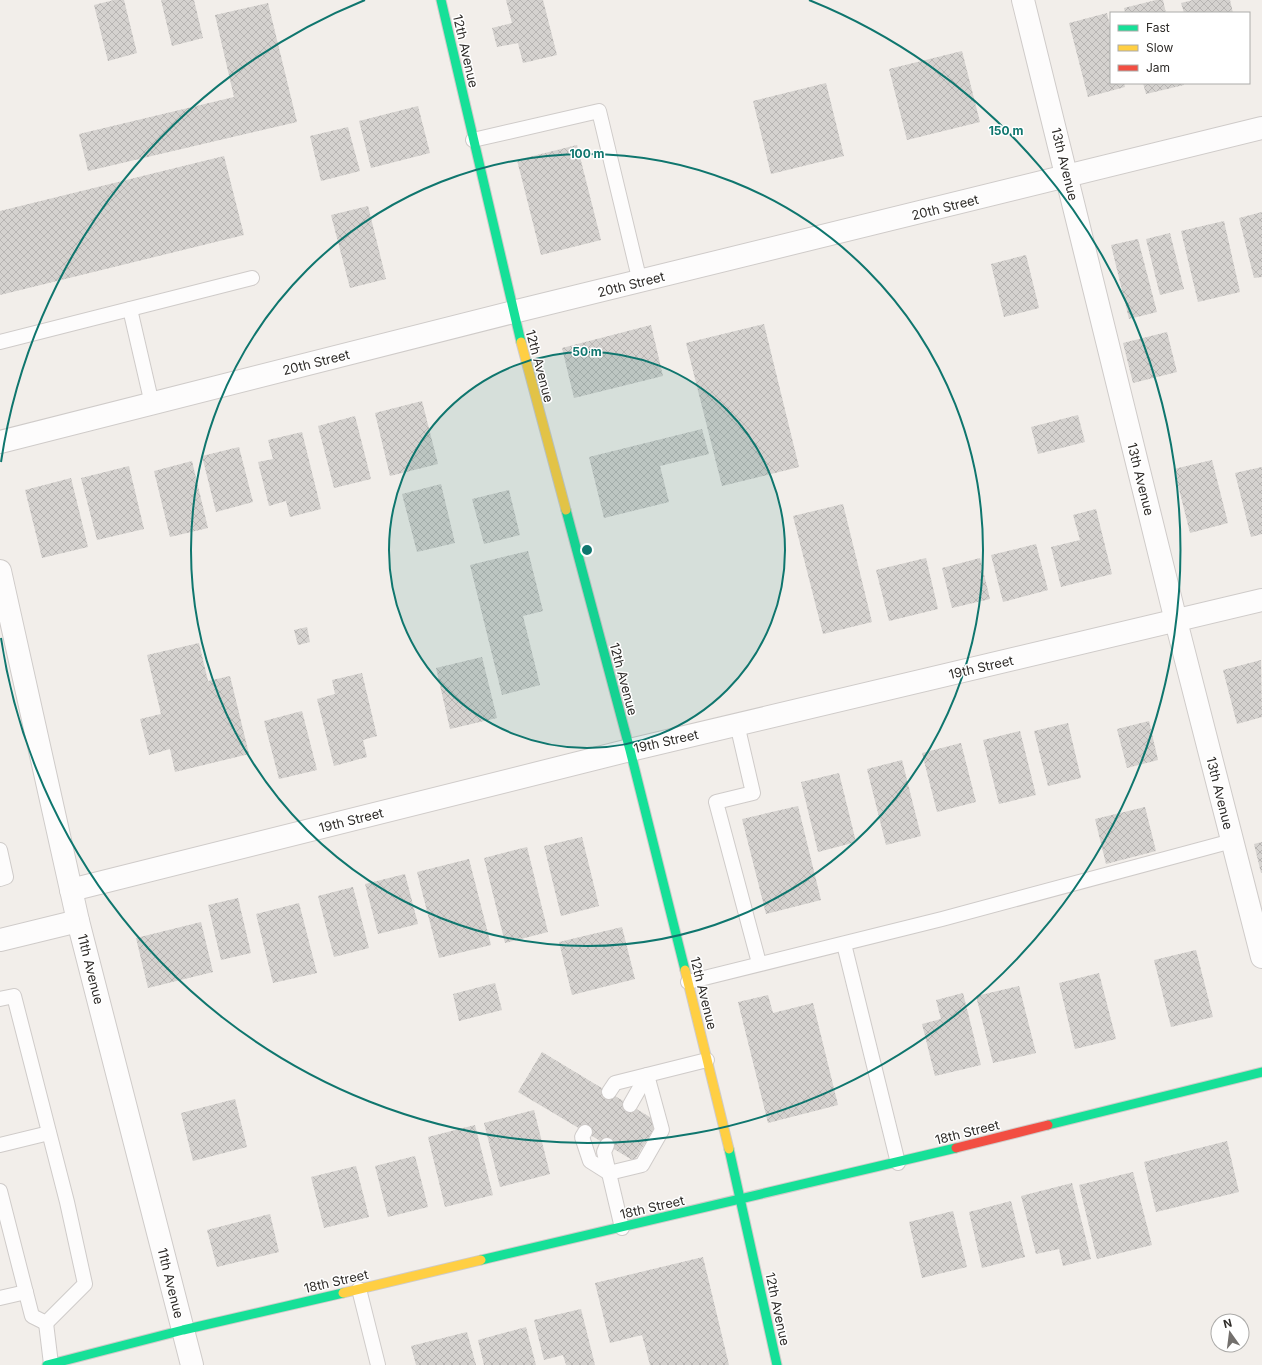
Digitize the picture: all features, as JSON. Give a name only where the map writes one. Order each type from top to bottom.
[{"type":"street","name":"12th Avenue","points":[[441,0],[513,312],[630,750],[688,982],[741,1199],[777,1365]]},
{"type":"street","name":"13th Avenue","points":[[1023,0],[1068,177],[1176,621],[1262,957]]},
{"type":"street","name":"20th Street","points":[[0,442],[513,312],[1068,177],[1262,128]]},
{"type":"street","name":"11th Avenue","points":[[0,571],[78,921],[192,1365]]},
{"type":"street","name":"19th Street","points":[[71,890],[630,750],[1262,600]]},
{"type":"street","points":[[0,940],[78,921]]},
{"type":"street","name":"18th Street","points":[[49,1364],[183,1330],[898,1163],[1262,1072]]},
{"type":"lane","points":[[473,140],[598,111],[640,282]]},
{"type":"lane","points":[[0,342],[252,278]]},
{"type":"lane","points":[[130,309],[152,404]]},
{"type":"lane","points":[[737,724],[753,793],[716,802],[759,963]]},
{"type":"lane","points":[[688,982],[759,963],[844,944],[1232,841]]},
{"type":"lane","points":[[0,850],[6,877],[0,879]]},
{"type":"lane","points":[[844,944],[898,1163]]},
{"type":"lane","points":[[0,999],[14,996],[49,1132],[85,1284],[46,1323],[49,1364]]},
{"type":"lane","points":[[609,1092],[615,1083],[706,1060]]},
{"type":"lane","points":[[630,1105],[647,1075]]},
{"type":"lane","points":[[585,1132],[582,1137],[590,1161],[608,1173],[642,1165],[662,1130],[647,1075]]},
{"type":"lane","points":[[0,1145],[49,1132]]},
{"type":"lane","points":[[607,1145],[604,1152],[622,1228]]},
{"type":"lane","points":[[0,1191],[32,1316],[46,1323]]},
{"type":"lane","points":[[359,1289],[378,1365]]},
{"type":"lane","points":[[0,1298],[26,1292]]},
{"type":"building","points":[[114,0],[124,0],[137,53],[108,61],[94,5]]},
{"type":"building","points":[[161,0],[194,0],[203,38],[172,46]]},
{"type":"building","points":[[506,0],[543,0],[557,55],[523,63],[518,43],[497,47],[492,28],[512,23]]},
{"type":"building","points":[[1156,0],[1163,0],[1166,12],[1125,12],[1124,8]]},
{"type":"building","points":[[1193,0],[1230,0],[1233,12],[1184,12],[1181,3]]},
{"type":"building","points":[[268,3],[297,122],[88,171],[79,134],[234,97],[215,15]]},
{"type":"building","points":[[1107,13],[1110,26],[1110,84],[1124,84],[1125,87],[1088,97],[1069,23]]},
{"type":"building","points":[[962,51],[980,122],[907,140],[889,69]]},
{"type":"building","points":[[826,83],[844,156],[771,174],[753,101]]},
{"type":"building","points":[[1143,84],[1184,84],[1184,85],[1146,94]]},
{"type":"building","points":[[418,106],[430,153],[371,168],[359,121]]},
{"type":"building","points":[[348,127],[360,171],[321,181],[310,136]]},
{"type":"building","points":[[577,145],[601,240],[541,255],[517,160]]},
{"type":"building","points":[[224,156],[244,235],[0,295],[0,211]]},
{"type":"building","points":[[368,206],[386,279],[350,288],[331,215]]},
{"type":"building","points":[[1262,212],[1262,277],[1254,278],[1239,218]]},
{"type":"building","points":[[1224,221],[1240,292],[1198,302],[1181,231]]},
{"type":"building","points":[[1170,233],[1184,289],[1160,295],[1146,239]]},
{"type":"building","points":[[1138,239],[1157,312],[1129,319],[1111,245]]},
{"type":"building","points":[[1026,255],[1039,308],[1004,317],[991,264]]},
{"type":"building","points":[[764,324],[799,467],[722,486],[686,343]]},
{"type":"building","points":[[651,325],[663,376],[574,398],[562,348]]},
{"type":"building","points":[[1167,332],[1177,372],[1133,383],[1123,343]]},
{"type":"building","points":[[422,401],[438,464],[390,476],[375,413]]},
{"type":"building","points":[[1078,415],[1085,442],[1038,454],[1031,427]]},
{"type":"building","points":[[355,416],[371,479],[334,488],[318,426]]},
{"type":"building","points":[[702,429],[709,454],[660,466],[669,502],[604,518],[589,457]]},
{"type":"building","points":[[302,432],[321,509],[290,517],[286,501],[269,506],[258,462],[273,459],[268,440]]},
{"type":"building","points":[[239,447],[253,502],[216,512],[202,456]]},
{"type":"building","points":[[1212,460],[1228,523],[1190,533],[1174,469]]},
{"type":"building","points":[[192,461],[208,528],[170,537],[154,471]]},
{"type":"building","points":[[129,466],[144,529],[97,540],[81,478]]},
{"type":"building","points":[[1262,467],[1262,534],[1251,537],[1235,473]]},
{"type":"building","points":[[71,478],[88,547],[42,558],[25,490]]},
{"type":"building","points":[[441,484],[455,543],[417,552],[402,494]]},
{"type":"building","points":[[509,490],[520,535],[484,544],[472,499]]},
{"type":"building","points":[[843,504],[872,622],[823,634],[793,516]]},
{"type":"building","points":[[1096,509],[1112,574],[1061,587],[1051,547],[1080,540],[1073,515]]},
{"type":"building","points":[[1036,544],[1048,590],[1003,602],[991,555]]},
{"type":"building","points":[[528,551],[543,611],[523,616],[540,685],[502,695],[470,565]]},
{"type":"building","points":[[926,558],[938,609],[889,621],[876,570]]},
{"type":"building","points":[[980,558],[990,599],[952,608],[942,568]]},
{"type":"building","points":[[307,627],[310,642],[298,645],[294,630]]},
{"type":"building","points":[[199,643],[208,681],[230,676],[249,754],[175,772],[170,749],[149,755],[140,719],[161,714],[147,655]]},
{"type":"building","points":[[482,657],[497,718],[450,729],[436,668]]},
{"type":"building","points":[[1261,660],[1262,717],[1237,724],[1223,670]]},
{"type":"building","points":[[362,673],[377,736],[363,740],[367,757],[334,766],[317,699],[335,694],[332,680]]},
{"type":"building","points":[[302,711],[317,770],[279,779],[264,721]]},
{"type":"building","points":[[1149,721],[1158,760],[1127,768],[1117,729]]},
{"type":"building","points":[[1068,723],[1081,778],[1048,786],[1034,731]]},
{"type":"building","points":[[1020,731],[1036,795],[999,804],[983,740]]},
{"type":"building","points":[[961,743],[976,802],[937,812],[922,753]]},
{"type":"building","points":[[902,760],[921,836],[886,845],[867,769]]},
{"type":"building","points":[[839,773],[856,842],[818,852],[801,782]]},
{"type":"building","points":[[798,806],[821,900],[766,914],[742,819]]},
{"type":"building","points":[[1145,807],[1156,851],[1106,864],[1095,819]]},
{"type":"building","points":[[582,837],[599,906],[561,916],[544,846]]},
{"type":"building","points":[[1262,842],[1262,873],[1261,873],[1254,844]]},
{"type":"building","points":[[527,847],[548,932],[505,943],[484,858]]},
{"type":"building","points":[[469,859],[491,945],[439,958],[417,872]]},
{"type":"building","points":[[405,874],[418,924],[378,934],[365,884]]},
{"type":"building","points":[[353,887],[369,948],[334,957],[318,896]]},
{"type":"building","points":[[238,898],[251,953],[221,960],[208,905]]},
{"type":"building","points":[[299,903],[317,973],[273,983],[256,914]]},
{"type":"building","points":[[201,922],[213,972],[148,988],[136,938]]},
{"type":"building","points":[[622,927],[635,979],[572,995],[559,942]]},
{"type":"building","points":[[1196,950],[1213,1017],[1171,1027],[1154,960]]},
{"type":"building","points":[[1099,973],[1116,1039],[1075,1049],[1059,983]]},
{"type":"building","points":[[495,983],[502,1010],[459,1021],[453,994]]},
{"type":"building","points":[[1019,986],[1036,1053],[993,1063],[976,996]]},
{"type":"building","points":[[963,993],[981,1065],[935,1076],[922,1024],[941,1019],[936,1000]]},
{"type":"building","points":[[768,995],[773,1013],[813,1003],[838,1105],[768,1123],[738,1002]]},
{"type":"building","points":[[542,1052],[658,1122],[634,1161],[518,1092]]},
{"type":"building","points":[[235,1099],[247,1147],[193,1161],[181,1113]]},
{"type":"building","points":[[534,1110],[550,1174],[500,1187],[484,1123]]},
{"type":"building","points":[[475,1125],[493,1195],[445,1207],[428,1137]]},
{"type":"building","points":[[1227,1141],[1239,1192],[1156,1212],[1144,1162]]},
{"type":"building","points":[[415,1156],[428,1207],[388,1217],[375,1166]]},
{"type":"building","points":[[356,1166],[369,1217],[324,1228],[311,1177]]},
{"type":"building","points":[[1133,1172],[1152,1245],[1097,1259],[1079,1185]]},
{"type":"building","points":[[1072,1183],[1091,1259],[1063,1266],[1059,1249],[1036,1254],[1021,1196]]},
{"type":"building","points":[[1011,1201],[1025,1257],[982,1268],[969,1212]]},
{"type":"building","points":[[953,1211],[967,1267],[922,1278],[909,1222]]},
{"type":"building","points":[[270,1214],[279,1252],[217,1267],[207,1230]]},
{"type":"building","points":[[703,1257],[729,1365],[650,1365],[642,1335],[610,1343],[595,1283]]},
{"type":"building","points":[[581,1309],[595,1365],[566,1365],[563,1355],[544,1360],[534,1320]]},
{"type":"building","points":[[526,1327],[536,1365],[484,1365],[478,1340]]},
{"type":"building","points":[[467,1332],[476,1365],[416,1365],[411,1346]]},
{"type":"traffic: fast","points":[[441,0],[521,342]]},
{"type":"traffic: fast","points":[[566,510],[630,750],[685,970]]},
{"type":"traffic: fast","points":[[1048,1125],[1262,1072]]},
{"type":"traffic: fast","points":[[481,1260],[956,1148]]},
{"type":"traffic: fast","points":[[729,1149],[777,1365]]},
{"type":"traffic: fast","points":[[47,1365],[183,1330],[343,1293]]},
{"type":"traffic: slow","points":[[521,342],[566,510]]},
{"type":"traffic: slow","points":[[685,970],[729,1149]]},
{"type":"traffic: slow","points":[[343,1293],[481,1260]]},
{"type":"traffic: jam","points":[[956,1148],[1048,1125]]}]
